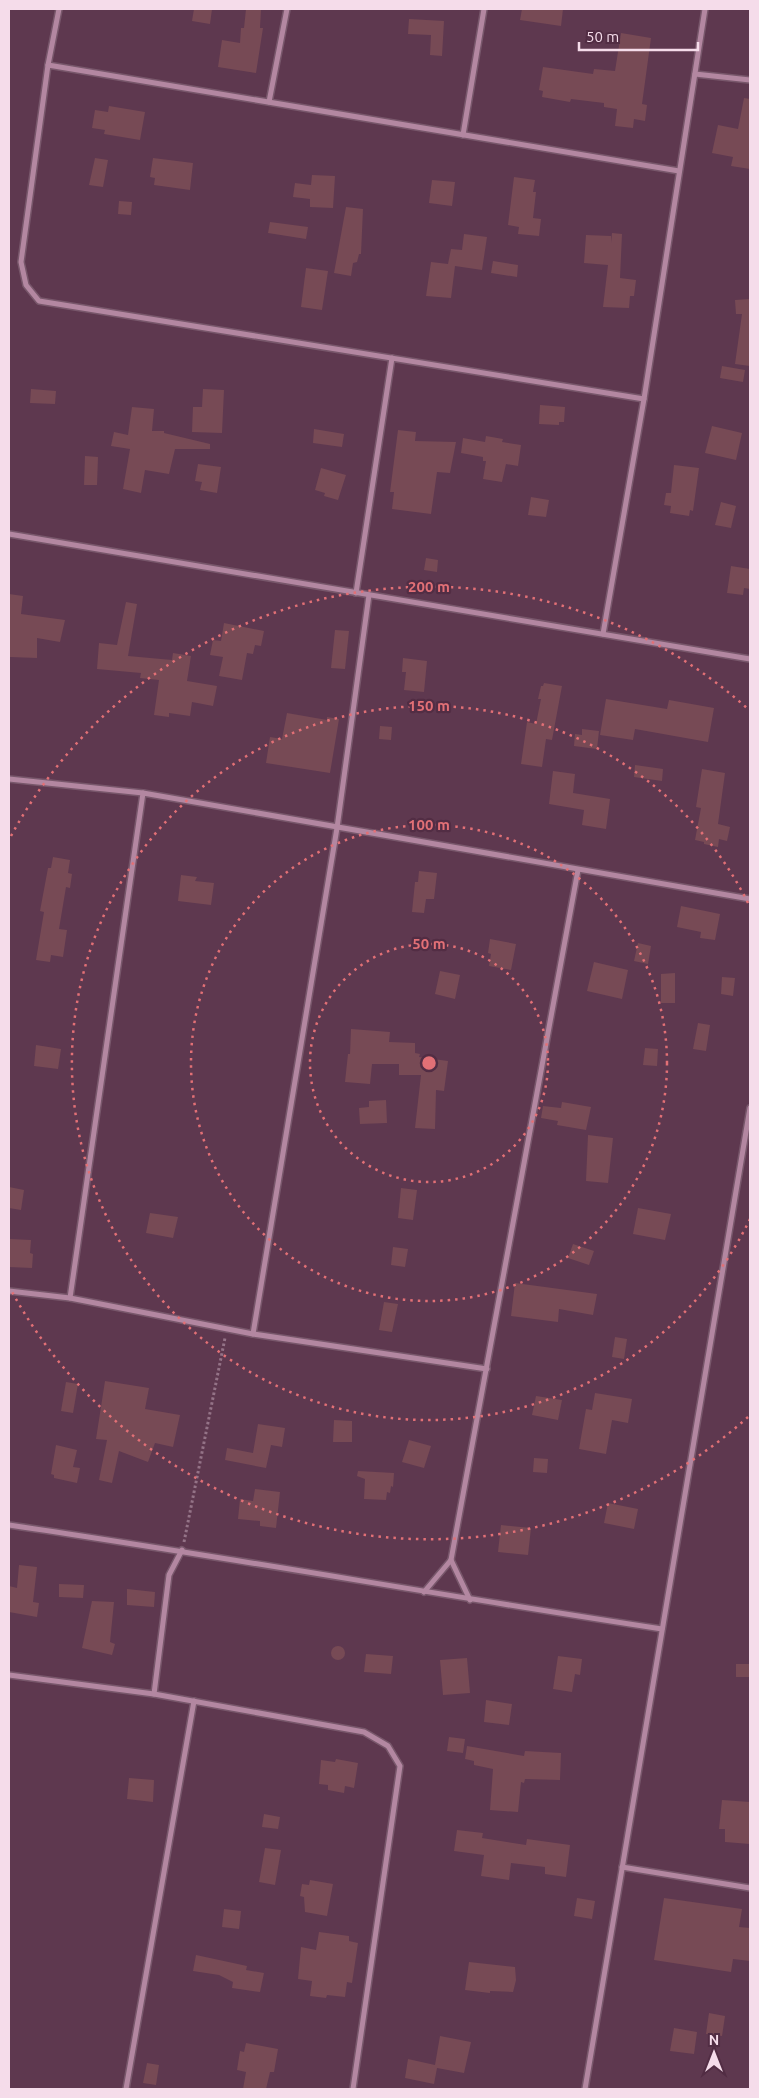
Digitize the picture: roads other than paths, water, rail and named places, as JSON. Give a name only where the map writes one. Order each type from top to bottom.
[{"type":"street","points":[[59,9],[48,65],[21,262],[26,285],[39,301],[644,399]]},
{"type":"street","points":[[269,102],[287,9]]},
{"type":"street","points":[[463,135],[484,9]]},
{"type":"street","points":[[603,634],[644,399],[705,9]]},
{"type":"street","points":[[48,65],[679,171]]},
{"type":"street","points":[[695,74],[750,80]]},
{"type":"street","points":[[356,593],[392,358]]},
{"type":"street","points":[[9,534],[750,659]]},
{"type":"street","points":[[253,1334],[336,828],[369,595]]},
{"type":"street","points":[[9,779],[143,793],[750,899]]},
{"type":"street","points":[[70,1298],[143,793]]},
{"type":"street","points":[[424,1592],[452,1560],[578,870]]},
{"type":"street","points":[[585,2089],[750,1108]]},
{"type":"street","points":[[9,1291],[70,1298],[253,1334],[486,1369]]},
{"type":"street","points":[[9,1525],[182,1550],[470,1600],[662,1629]]},
{"type":"street","points":[[154,1694],[169,1575],[182,1550]]},
{"type":"street","points":[[452,1560],[470,1600]]},
{"type":"street","points":[[9,1675],[154,1694],[364,1732],[388,1746],[400,1766],[355,2089]]},
{"type":"street","points":[[126,2089],[194,1701]]},
{"type":"street","points":[[622,1868],[750,1888]]}]
